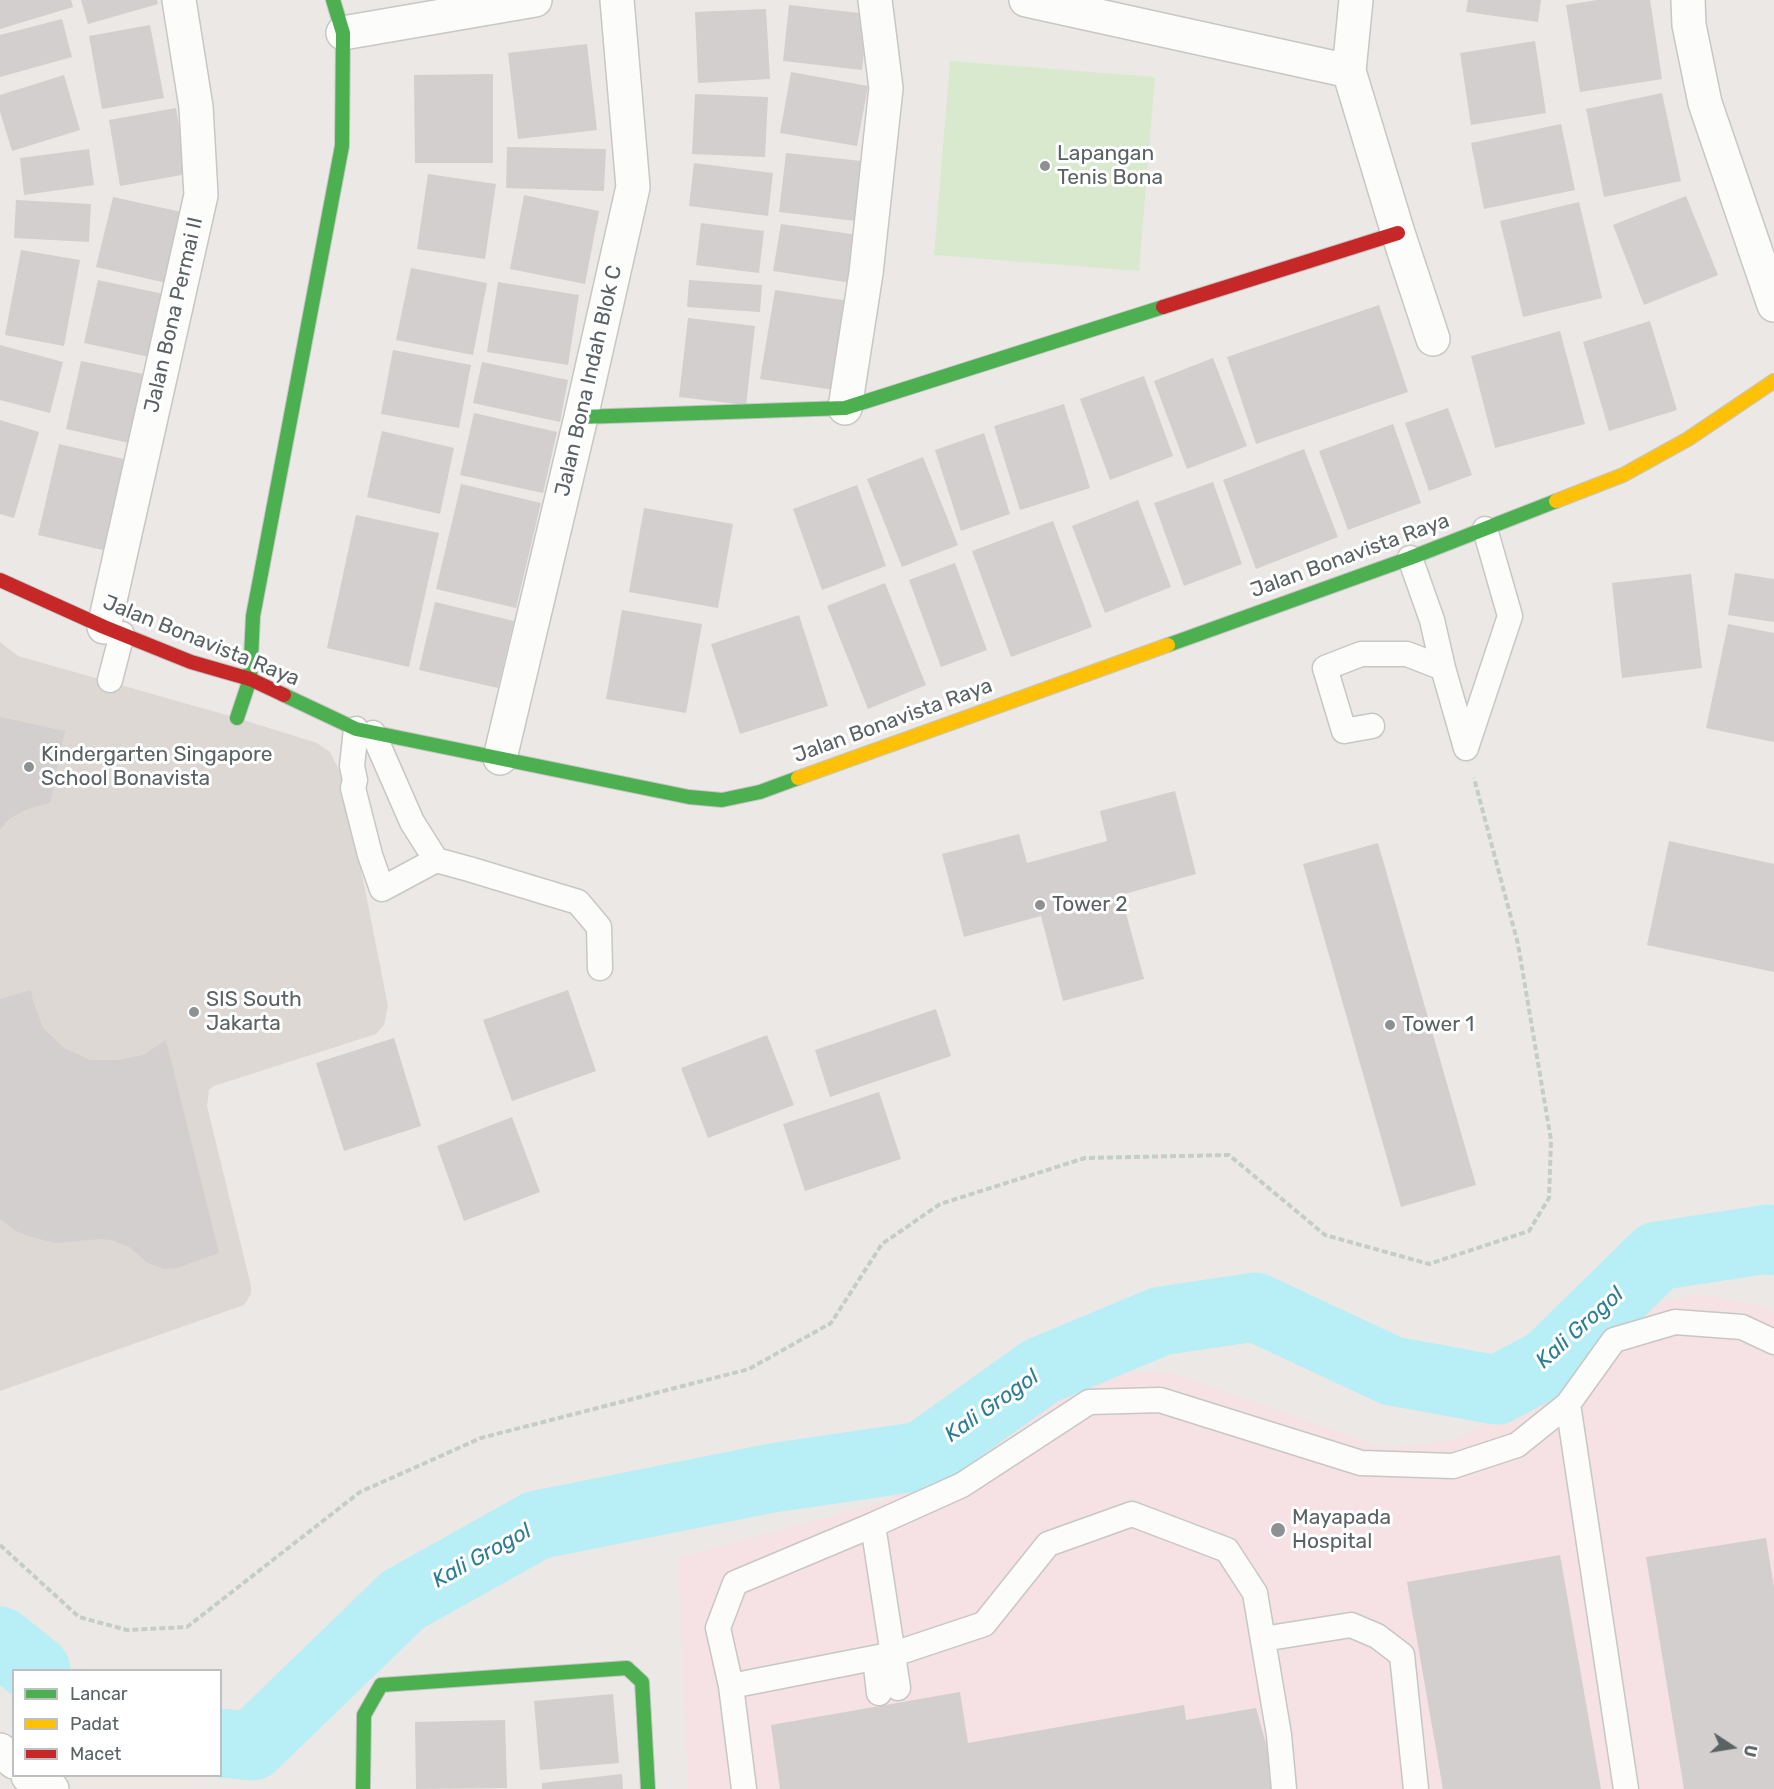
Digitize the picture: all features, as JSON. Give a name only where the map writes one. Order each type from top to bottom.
[{"type":"street","name":"Jalan Bona Permai II","points":[[113,630],[201,195],[196,107],[179,0]]},
{"type":"street","points":[[237,718],[250,679],[253,616],[342,146],[343,33],[333,0]]},
{"type":"street","points":[[343,33],[535,0]]},
{"type":"street","name":"Jalan Bona Indah Blok C","points":[[500,758],[633,186],[617,0]]},
{"type":"street","points":[[844,408],[867,273],[886,88],[875,0]]},
{"type":"street","points":[[1026,0],[1349,71]]},
{"type":"street","points":[[1356,0],[1349,71],[1433,339]]},
{"type":"street","points":[[1688,0],[1689,25],[1706,104],[1774,305]]},
{"type":"street","points":[[581,417],[844,408],[1398,233]]},
{"type":"street","name":"Jalan Bonavista Raya","points":[[0,580],[191,662],[250,679],[364,731],[689,798],[722,800],[760,792],[1410,558],[1623,475],[1688,439],[1774,381]]},
{"type":"street","points":[[363,1789],[364,1715],[381,1685],[627,1668],[642,1682],[648,1789]]},
{"type":"street","points":[[0,1750],[12,1760]]},
{"type":"street","points":[[29,1777],[38,1784],[52,1789]]},
{"type":"lane","points":[[1466,748],[1510,616],[1485,529]]},
{"type":"lane","points":[[1410,558],[1432,620],[1466,748]]},
{"type":"lane","points":[[110,680],[113,630]]},
{"type":"lane","points":[[1372,726],[1344,730],[1325,668],[1361,654],[1407,654],[1443,668]]},
{"type":"lane","points":[[364,731],[412,822],[436,860],[578,902],[599,927],[600,968]]},
{"type":"lane","points":[[364,731],[352,766],[355,780],[353,788],[370,855],[382,889],[436,860]]},
{"type":"lane","points":[[744,1789],[731,1686],[718,1628],[735,1583],[962,1485],[1089,1402],[1160,1400],[1361,1463],[1453,1466],[1517,1445],[1568,1404],[1614,1340],[1676,1322],[1742,1327],[1774,1342]]},
{"type":"lane","points":[[1568,1404],[1626,1789]]},
{"type":"lane","points":[[731,1686],[884,1656],[984,1624],[1048,1544],[1132,1514],[1227,1550],[1255,1593],[1279,1735],[1284,1789]]},
{"type":"lane","points":[[873,1525],[889,1690]]},
{"type":"lane","points":[[1263,1639],[1351,1625],[1377,1636],[1402,1655],[1416,1789]]},
{"type":"path","points":[[0,1545],[79,1617],[127,1630],[187,1627],[360,1492],[482,1438],[749,1369],[831,1323],[882,1244],[940,1204],[1085,1158],[1229,1155],[1325,1235],[1429,1264],[1529,1231],[1549,1198],[1551,1140],[1518,944],[1466,748]]},
{"type":"shaded area","name":"SIS South Jakarta","points":[[0,642],[18,656],[237,718],[317,743],[330,752],[345,788],[388,1006],[384,1025],[376,1034],[214,1086],[209,1090],[207,1106],[251,1286],[251,1294],[244,1305],[0,1391]]},
{"type":"shaded area","name":"Mayapada Hospital","points":[[1699,1294],[1764,1307],[1774,1313],[1774,1789],[688,1789],[679,1558],[883,1502],[933,1473],[1039,1391],[1090,1375],[1169,1372],[1383,1448],[1455,1440],[1520,1408],[1586,1350],[1642,1306]]},
{"type":"green space","name":"Lapangan Tenis Bona","points":[[950,61],[1155,77],[1139,271],[934,255]]},
{"type":"building","points":[[0,0],[71,0],[73,7],[0,29]]},
{"type":"building","points":[[81,0],[157,0],[158,4],[88,24]]},
{"type":"building","points":[[1468,0],[1541,0],[1538,22],[1466,12]]},
{"type":"building","points":[[1597,0],[1650,0],[1662,79],[1580,92],[1566,5]]},
{"type":"building","points":[[789,5],[868,14],[862,70],[783,61]]},
{"type":"building","points":[[766,9],[770,79],[698,83],[695,12]]},
{"type":"building","points":[[62,19],[72,57],[0,77],[0,35]]},
{"type":"building","points":[[150,25],[164,98],[102,109],[89,36]]},
{"type":"building","points":[[1535,41],[1546,113],[1471,125],[1460,53]]},
{"type":"building","points":[[587,44],[597,130],[518,139],[508,53]]},
{"type":"building","points":[[791,72],[868,86],[857,146],[780,133]]},
{"type":"building","points":[[493,74],[493,163],[415,163],[414,75]]},
{"type":"building","points":[[64,75],[80,130],[12,151],[0,112],[0,95]]},
{"type":"building","points":[[1662,93],[1681,181],[1604,197],[1586,109]]},
{"type":"building","points":[[695,94],[768,97],[765,157],[692,154]]},
{"type":"building","points":[[176,108],[187,174],[120,186],[109,120]]},
{"type":"building","points":[[1561,124],[1575,190],[1484,209],[1471,143]]},
{"type":"building","points":[[507,147],[606,149],[604,191],[506,188]]},
{"type":"building","points":[[89,149],[94,185],[24,195],[20,158]]},
{"type":"building","points":[[786,153],[871,162],[864,222],[779,212]]},
{"type":"building","points":[[694,163],[773,173],[768,216],[689,206]]},
{"type":"building","points":[[428,174],[496,184],[485,259],[417,249]]},
{"type":"building","points":[[524,195],[599,211],[585,284],[510,269]]},
{"type":"building","points":[[1686,196],[1718,275],[1644,305],[1613,225]]},
{"type":"building","points":[[113,197],[186,213],[171,284],[96,267]]},
{"type":"building","points":[[16,200],[91,204],[89,242],[14,238]]},
{"type":"building","points":[[1579,202],[1602,298],[1523,317],[1500,221]]},
{"type":"building","points":[[701,223],[764,231],[759,273],[696,265]]},
{"type":"building","points":[[781,224],[859,235],[852,283],[773,271]]},
{"type":"building","points":[[21,250],[80,260],[64,346],[5,335]]},
{"type":"building","points":[[411,268],[487,283],[473,355],[396,340]]},
{"type":"building","points":[[98,280],[168,295],[154,358],[84,343]]},
{"type":"building","points":[[689,280],[762,285],[760,312],[687,307]]},
{"type":"building","points":[[498,282],[579,295],[568,365],[487,352]]},
{"type":"building","points":[[775,290],[849,301],[835,390],[760,379]]},
{"type":"building","points":[[1379,305],[1408,392],[1256,444],[1227,357]]},
{"type":"building","points":[[688,318],[755,326],[746,405],[679,397]]},
{"type":"building","points":[[1650,321],[1677,410],[1609,431],[1583,342]]},
{"type":"building","points":[[1560,331],[1585,424],[1495,448],[1471,356]]},
{"type":"building","points":[[0,345],[63,362],[50,413],[0,400]]},
{"type":"building","points":[[393,350],[471,365],[459,428],[381,414]]},
{"type":"building","points":[[1213,358],[1247,446],[1187,469],[1154,381]]},
{"type":"building","points":[[81,361],[153,376],[138,445],[66,429]]},
{"type":"building","points":[[482,362],[568,380],[560,422],[473,403]]},
{"type":"building","points":[[1144,376],[1173,456],[1110,480],[1080,399]]},
{"type":"building","points":[[1064,404],[1090,488],[1020,510],[994,426]]},
{"type":"building","points":[[1448,408],[1472,475],[1429,491],[1405,423]]},
{"type":"building","points":[[474,413],[557,432],[543,493],[460,475]]},
{"type":"building","points":[[0,420],[39,432],[14,518],[0,514]]},
{"type":"building","points":[[1393,424],[1421,503],[1348,530],[1319,451]]},
{"type":"building","points":[[382,431],[454,448],[440,514],[367,497]]},
{"type":"building","points":[[984,433],[1010,514],[961,531],[935,450]]},
{"type":"building","points":[[59,444],[128,460],[107,551],[38,535]]},
{"type":"building","points":[[1304,449],[1338,537],[1256,569],[1223,480]]},
{"type":"building","points":[[923,457],[958,545],[902,567],[867,479]]},
{"type":"building","points":[[1213,482],[1242,564],[1184,586],[1154,503]]},
{"type":"building","points":[[461,484],[541,503],[516,608],[436,589]]},
{"type":"building","points":[[857,485],[886,566],[822,590],[793,509]]},
{"type":"building","points":[[1138,500],[1171,587],[1105,613],[1072,526]]},
{"type":"building","points":[[644,508],[733,524],[718,608],[629,592]]},
{"type":"building","points":[[356,515],[439,533],[409,667],[327,648]]},
{"type":"building","points":[[1053,521],[1092,627],[1011,657],[972,551]]},
{"type":"building","points":[[955,563],[987,650],[941,667],[909,580]]},
{"type":"building","points":[[1735,573],[1774,579],[1774,622],[1728,615]]},
{"type":"building","points":[[1691,574],[1702,668],[1622,678],[1612,583]]},
{"type":"building","points":[[885,583],[926,685],[868,709],[827,606]]},
{"type":"building","points":[[435,602],[514,621],[498,688],[419,670]]},
{"type":"building","points":[[622,610],[702,624],[686,713],[606,699]]},
{"type":"building","points":[[799,615],[828,706],[740,734],[711,644]]},
{"type":"building","points":[[1728,624],[1774,633],[1774,742],[1706,728]]},
{"type":"building","name":"Kindergarten Singapore School Bonavista","points":[[0,717],[65,731],[50,803],[25,810],[9,819],[0,829]]},
{"type":"building","name":"Tower 2","points":[[1175,791],[1196,874],[1121,895],[1144,979],[1063,1001],[1041,916],[964,937],[942,854],[1019,834],[1027,863],[1107,841],[1100,811]]},
{"type":"building","points":[[1669,841],[1774,864],[1774,972],[1647,945]]},
{"type":"building","name":"Tower 1","points":[[1378,843],[1476,1185],[1401,1207],[1303,864]]},
{"type":"building","points":[[31,990],[43,1028],[64,1048],[90,1060],[118,1060],[143,1055],[166,1040],[219,1253],[177,1268],[164,1269],[148,1263],[129,1247],[111,1240],[55,1243],[16,1231],[0,1219],[0,999]]},
{"type":"building","points":[[568,990],[596,1071],[512,1101],[483,1020]]},
{"type":"building","points":[[936,1009],[951,1056],[830,1097],[815,1050]]},
{"type":"building","points":[[767,1035],[794,1105],[708,1138],[681,1068]]},
{"type":"building","points":[[394,1038],[421,1126],[344,1151],[316,1063]]},
{"type":"building","points":[[879,1092],[901,1159],[805,1191],[783,1124]]},
{"type":"building","points":[[512,1117],[540,1192],[464,1221],[437,1146]]},
{"type":"building","points":[[1766,1538],[1774,1588],[1774,1789],[1684,1789],[1646,1557]]},
{"type":"building","points":[[1560,1555],[1601,1789],[1443,1789],[1407,1582]]},
{"type":"building","points":[[960,1692],[968,1743],[1184,1705],[1186,1720],[1256,1708],[1275,1776],[1275,1789],[780,1789],[771,1725]]},
{"type":"building","points":[[613,1694],[619,1763],[540,1770],[534,1701]]},
{"type":"building","points":[[505,1720],[507,1788],[416,1789],[415,1722]]},
{"type":"building","points":[[622,1774],[623,1789],[542,1789],[542,1783]]},
{"type":"waterway","name":"Kali Grogol","points":[[222,1743],[252,1746],[403,1600],[537,1525],[772,1478],[922,1456],[1041,1371],[1161,1321],[1255,1307],[1392,1371],[1497,1390],[1548,1363],[1657,1256],[1768,1239],[1774,1241]]},
{"type":"waterway","name":"Kali Grogol","points":[[0,1641],[35,1669]]},
{"type":"traffic: fast","points":[[237,718],[250,679],[253,616],[342,146],[343,33],[333,0]]},
{"type":"traffic: fast","points":[[581,417],[845,408],[1163,307]]},
{"type":"traffic: fast","points":[[1168,645],[1410,558],[1556,501]]},
{"type":"traffic: fast","points":[[284,695],[356,729],[689,797],[722,800],[760,792],[798,778]]},
{"type":"traffic: fast","points":[[363,1789],[364,1715],[381,1685],[627,1668],[642,1682],[648,1789]]},
{"type":"traffic: slow","points":[[1556,501],[1623,475],[1688,439],[1774,381]]},
{"type":"traffic: slow","points":[[798,778],[1168,645]]},
{"type":"traffic: jam","points":[[1163,307],[1398,233]]},
{"type":"traffic: jam","points":[[0,580],[104,627],[191,662],[250,679],[284,695]]},
{"type":"place","name":"Lapangan Tenis Bona","points":[[1045,166]]},
{"type":"place","name":"Kindergarten Singapore School Bonavista","points":[[29,767]]},
{"type":"place","name":"Tower 2","points":[[1040,905]]},
{"type":"place","name":"SIS South Jakarta","points":[[194,1012]]},
{"type":"place","name":"Tower 1","points":[[1390,1025]]},
{"type":"place","name":"Mayapada Hospital","points":[[1278,1530]]}]
